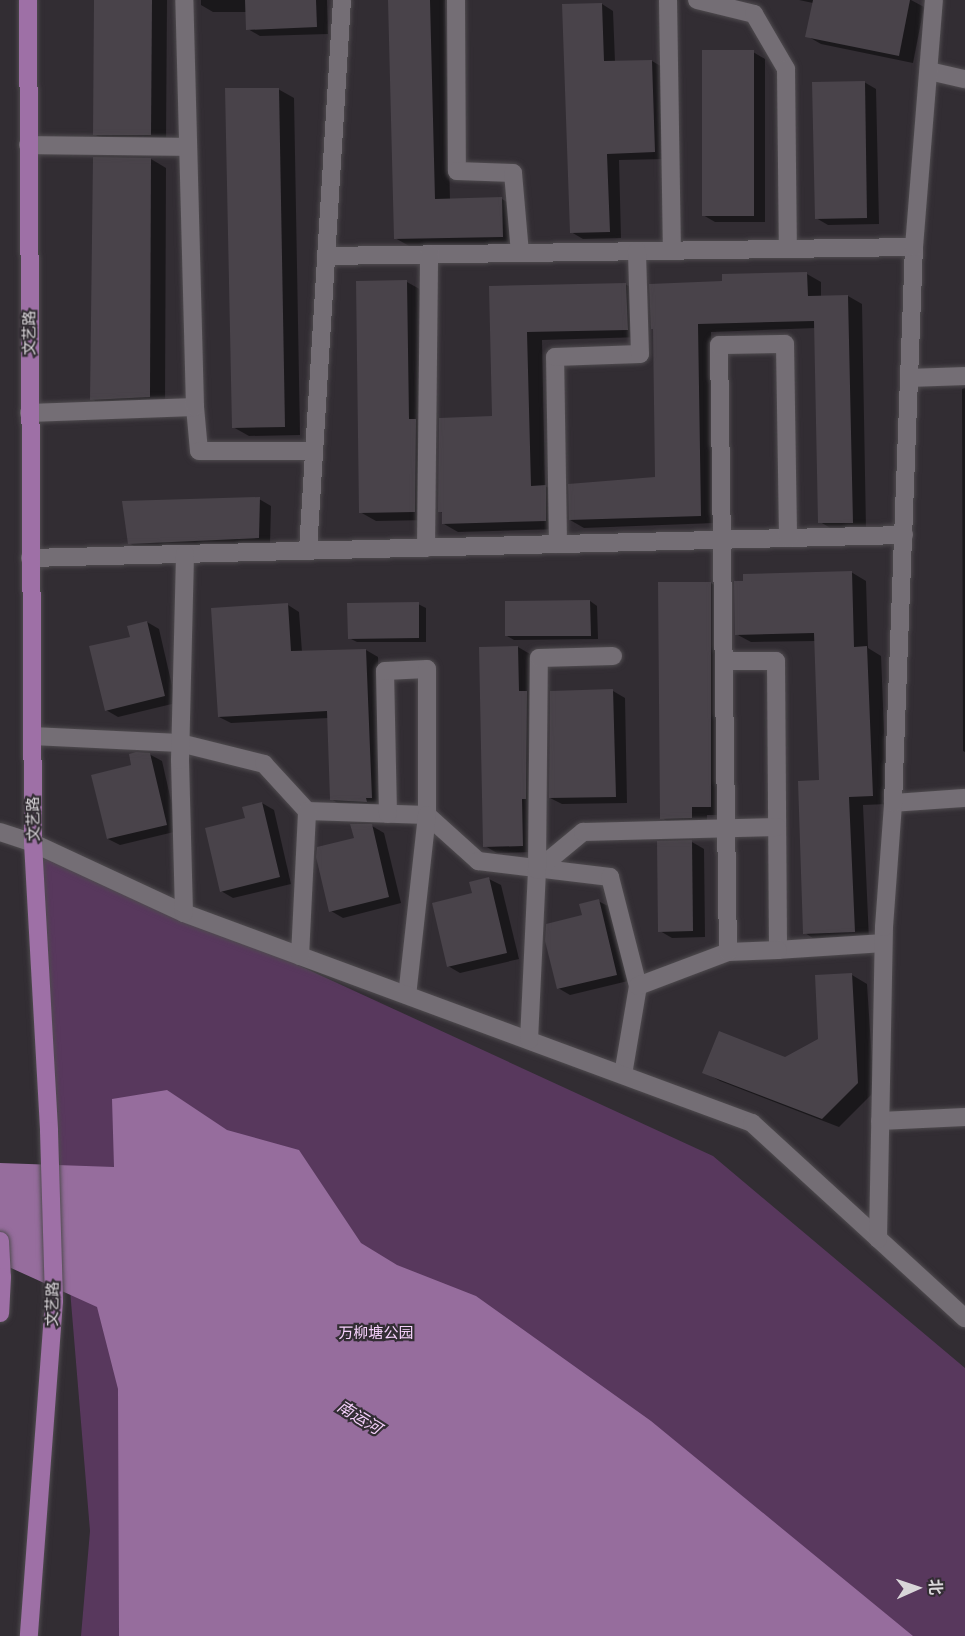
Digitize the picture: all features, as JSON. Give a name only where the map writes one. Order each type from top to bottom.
[{"type":"main road","name":"文艺路","points":[[28,0],[33,843],[50,1131],[54,1294],[29,1636]]},
{"type":"main road","points":[[0,1241],[2,1277],[0,1313]]},
{"type":"street","points":[[184,0],[195,407],[199,451],[314,451]]},
{"type":"street","points":[[308,550],[342,0]]},
{"type":"street","points":[[456,0],[457,171],[513,173],[520,253]]},
{"type":"street","points":[[668,0],[672,251]]},
{"type":"street","points":[[697,0],[754,14],[786,69],[788,249]]},
{"type":"street","points":[[878,1239],[883,944],[893,803],[914,247],[934,0]]},
{"type":"street","points":[[929,70],[965,79]]},
{"type":"street","points":[[28,145],[188,147]]},
{"type":"street","points":[[326,256],[914,247]]},
{"type":"street","points":[[558,544],[555,357],[639,354],[637,251]]},
{"type":"street","points":[[426,548],[429,254]]},
{"type":"street","points":[[728,952],[719,345],[785,344],[788,538]]},
{"type":"street","points":[[910,378],[965,376]]},
{"type":"street","points":[[29,413],[195,407]]},
{"type":"street","points":[[30,558],[904,535]]},
{"type":"street","points":[[184,554],[180,742],[184,913]]},
{"type":"street","points":[[529,1040],[537,870],[539,658],[613,656]]},
{"type":"street","points":[[724,661],[776,661],[778,950]]},
{"type":"street","points":[[388,814],[385,671],[427,669],[427,814],[406,995]]},
{"type":"street","points":[[32,736],[180,742],[264,764],[308,811],[427,814],[478,861],[610,878],[638,986],[623,1075]]},
{"type":"street","points":[[893,803],[965,798]]},
{"type":"street","points":[[300,956],[308,811]]},
{"type":"street","points":[[537,870],[583,832],[777,827]]},
{"type":"street","points":[[0,832],[33,843],[184,913],[752,1123],[965,1318]]},
{"type":"street","points":[[638,986],[728,952],[883,944]]},
{"type":"street","points":[[880,1121],[965,1117]]},
{"type":"green space","name":"万柳塘公园","points":[[33,843],[713,1156],[965,1368],[965,1636],[81,1636],[90,1531]]},
{"type":"water","name":"南运河","points":[[167,1090],[227,1130],[299,1150],[361,1243],[397,1265],[476,1296],[651,1421],[913,1636],[119,1636],[118,1389],[97,1307],[0,1263],[0,1163],[114,1167],[112,1099]]},
{"type":"building","points":[[94,0],[152,0],[151,135],[93,135]]},
{"type":"building","points":[[245,0],[316,0],[317,27],[246,30]]},
{"type":"building","points":[[388,0],[430,0],[435,199],[502,197],[503,237],[394,239]]},
{"type":"building","points":[[813,0],[910,0],[899,56],[805,37]]},
{"type":"building","points":[[602,3],[604,61],[652,60],[655,152],[607,154],[610,232],[570,233],[562,4]]},
{"type":"building","points":[[702,50],[754,50],[754,216],[702,216]]},
{"type":"building","points":[[865,81],[867,218],[815,219],[812,82]]},
{"type":"building","points":[[225,88],[279,88],[285,427],[232,428]]},
{"type":"building","points":[[93,157],[151,158],[150,397],[90,400]]},
{"type":"building","points":[[807,272],[808,296],[848,295],[853,523],[818,523],[814,321],[698,324],[701,516],[569,520],[568,484],[655,477],[653,329],[651,329],[649,284],[722,281],[722,274]]},
{"type":"building","points":[[407,280],[409,419],[416,419],[415,512],[359,513],[356,281]]},
{"type":"building","points":[[626,283],[628,330],[527,332],[531,486],[546,485],[546,521],[442,524],[442,512],[438,512],[439,418],[492,416],[489,286]]},
{"type":"building","points":[[260,497],[259,538],[128,544],[122,501]]},
{"type":"building","points":[[852,571],[854,647],[867,646],[873,796],[849,797],[855,932],[803,934],[798,781],[819,780],[814,633],[735,635],[734,581],[743,581],[743,574]]},
{"type":"building","points":[[658,582],[711,582],[711,807],[692,807],[692,818],[660,819]]},
{"type":"building","points":[[590,600],[591,636],[505,636],[505,601]]},
{"type":"building","points":[[419,602],[419,638],[348,639],[347,603]]},
{"type":"building","points":[[288,603],[291,651],[366,649],[372,798],[366,798],[367,802],[330,800],[327,711],[218,717],[211,608]]},
{"type":"building","points":[[147,621],[165,696],[105,711],[89,646],[130,637],[127,626]]},
{"type":"building","points":[[518,646],[519,691],[527,691],[526,799],[522,799],[523,846],[483,847],[479,647]]},
{"type":"building","points":[[613,689],[616,797],[549,798],[550,691]]},
{"type":"building","points":[[150,753],[167,825],[107,839],[91,775],[131,765],[129,754]]},
{"type":"building","points":[[262,802],[280,877],[220,892],[205,828],[245,818],[242,807]]},
{"type":"building","points":[[350,824],[372,824],[389,897],[329,912],[316,857],[317,847],[354,838]]},
{"type":"building","points":[[692,840],[693,931],[658,932],[657,841]]},
{"type":"building","points":[[489,877],[507,953],[447,967],[432,903],[472,893],[469,882]]},
{"type":"building","points":[[599,899],[617,975],[557,989],[545,941],[546,924],[582,915],[579,904]]},
{"type":"building","points":[[852,973],[858,1083],[822,1119],[702,1073],[719,1031],[785,1057],[818,1039],[815,975]]}]
